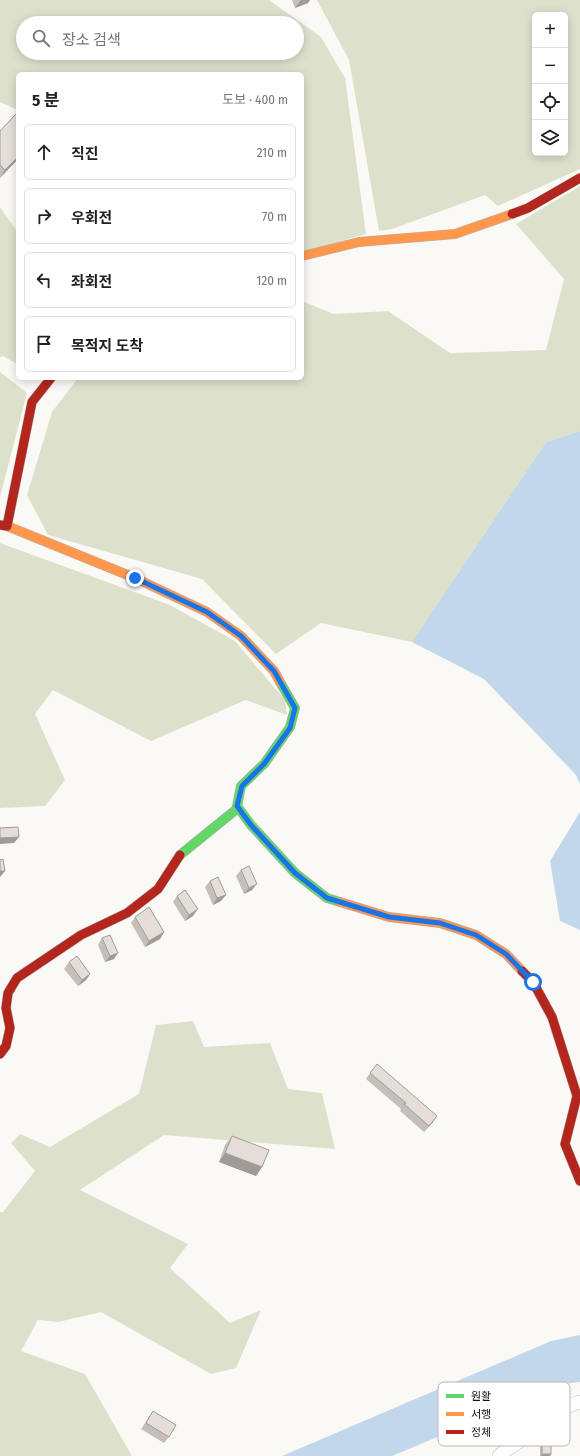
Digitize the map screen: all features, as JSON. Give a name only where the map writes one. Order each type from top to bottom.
[{"type":"street","points":[[304,256],[358,242],[455,234],[528,208],[580,178]]},
{"type":"street","points":[[49,380],[32,402],[4,525],[135,578],[207,612],[241,636],[274,671],[295,708],[290,728],[264,764],[242,786],[237,806],[238,808],[251,825],[295,873],[327,898],[389,917],[440,923],[476,935],[506,954],[533,982],[552,1017],[577,1096],[565,1144],[576,1175],[580,1181]]},
{"type":"street","points":[[0,1054],[6,1046],[10,1028],[6,1008],[8,993],[17,978],[34,964],[81,936],[128,913],[158,889],[181,853],[238,808]]},
{"type":"street","points":[[570,1407],[580,1402]]},
{"type":"street","points":[[499,1456],[512,1446]]},
{"type":"green space","points":[[0,0],[269,0],[291,16],[16,16],[16,60],[304,60],[304,25],[321,37],[345,78],[366,234],[304,251],[304,72],[16,72],[16,109],[0,102]]},
{"type":"green space","points":[[317,0],[580,0],[580,169],[498,206],[485,195],[392,229],[379,231],[349,60]]},
{"type":"green space","points":[[580,186],[580,431],[546,442],[412,642],[321,623],[276,654],[202,579],[48,535],[27,495],[52,412],[76,380],[304,380],[304,302],[334,314],[388,311],[450,353],[546,350],[564,279],[516,224]]},
{"type":"green space","points":[[0,207],[16,230],[16,363],[2,356],[0,358]]},
{"type":"green space","points":[[0,372],[27,393],[0,497]]},
{"type":"green space","points":[[0,543],[170,605],[235,641],[285,700],[287,715],[246,700],[151,741],[53,690],[35,714],[65,780],[45,806],[0,808]]},
{"type":"green space","points":[[193,1021],[204,1047],[270,1043],[288,1089],[322,1093],[335,1149],[164,1135],[80,1190],[188,1244],[170,1268],[230,1323],[261,1310],[236,1368],[211,1374],[101,1312],[58,1322],[38,1320],[21,1351],[85,1374],[132,1456],[0,1456],[0,1212],[3,1212],[35,1171],[11,1143],[20,1134],[50,1147],[139,1094],[156,1025]]},
{"type":"water","points":[[580,431],[580,784],[576,775],[484,679],[412,642],[546,442]]},
{"type":"water","points":[[580,812],[580,930],[560,921],[550,861]]},
{"type":"water","points":[[580,1335],[580,1382],[570,1383],[570,1382],[455,1382],[551,1341]]},
{"type":"water","points":[[438,1389],[438,1437],[392,1456],[282,1456]]},
{"type":"building","points":[[16,114],[16,159],[5,170],[0,165],[0,131]]},
{"type":"building","points":[[18,827],[19,837],[0,838],[0,828]]},
{"type":"building","points":[[3,859],[5,871],[0,871],[0,860]]},
{"type":"building","points":[[249,866],[257,884],[249,888],[241,870]]},
{"type":"building","points":[[218,877],[226,895],[217,898],[210,881]]},
{"type":"building","points":[[185,890],[198,909],[189,915],[177,896]]},
{"type":"building","points":[[149,907],[164,932],[149,941],[135,917]]},
{"type":"building","points":[[110,935],[118,953],[110,956],[102,938]]},
{"type":"building","points":[[77,956],[90,974],[82,980],[69,962]]},
{"type":"building","points":[[377,1064],[437,1116],[429,1126],[404,1104],[406,1103],[370,1073]]},
{"type":"building","points":[[232,1136],[269,1150],[262,1167],[225,1153]]},
{"type":"building","points":[[153,1411],[176,1425],[169,1437],[146,1423]]},
{"type":"building","points":[[542,1446],[551,1446],[551,1454],[542,1454]]},
{"type":"traffic: fast","points":[[280,682],[295,708],[290,727],[264,764],[241,786],[237,806],[251,825],[295,873],[327,898],[340,902]]},
{"type":"traffic: fast","points":[[180,855],[238,808]]},
{"type":"traffic: slow","points":[[304,256],[359,242],[455,234],[512,214]]},
{"type":"traffic: slow","points":[[7,526],[135,578],[207,612],[241,636],[274,671],[280,682]]},
{"type":"traffic: slow","points":[[340,902],[389,917],[440,923],[476,935],[506,954],[522,971]]},
{"type":"traffic: jam","points":[[512,214],[528,208],[580,178]]},
{"type":"traffic: jam","points":[[0,525],[7,526],[32,402],[49,380]]},
{"type":"traffic: jam","points":[[0,1054],[6,1046],[10,1028],[6,1008],[8,993],[17,978],[81,935],[127,913],[158,889],[180,855]]},
{"type":"traffic: jam","points":[[522,971],[533,982],[552,1017],[577,1096],[565,1144],[580,1181]]},
{"type":"route","points":[[135,578],[207,612],[241,636],[274,671],[295,708],[290,728],[264,764],[242,786],[237,806],[251,825],[295,873],[327,898],[389,917],[440,923],[476,935],[506,954],[533,982]]}]
